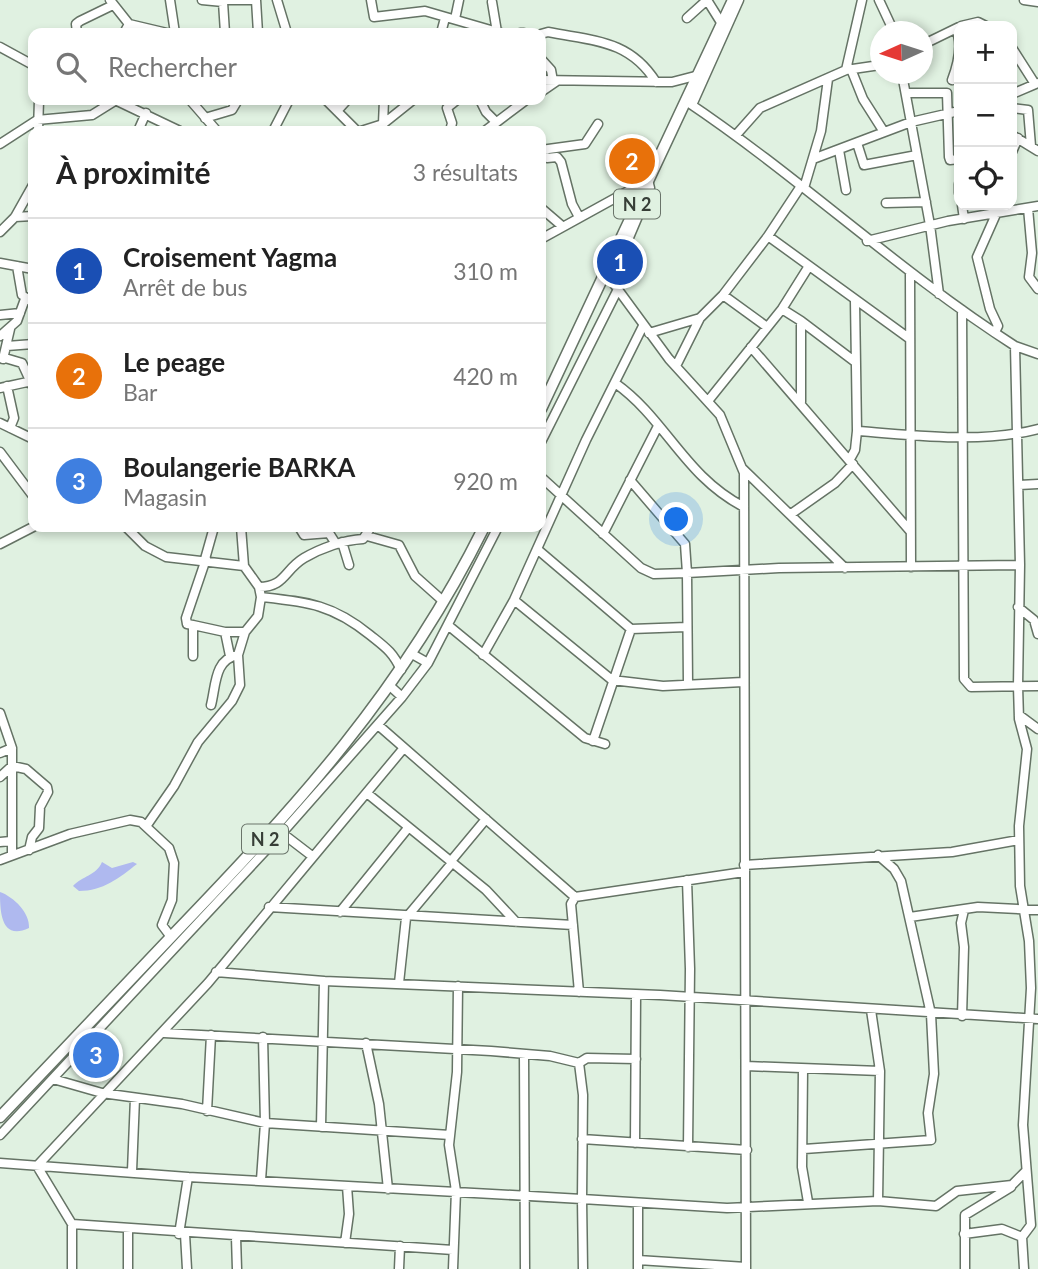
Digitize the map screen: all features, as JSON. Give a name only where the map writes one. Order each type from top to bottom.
[{"type":"main road","name":"N 2","points":[[546,398],[648,180],[689,103],[733,0]]},
{"type":"main road","name":"N 2","points":[[0,1117],[309,789],[412,654],[481,532]]},
{"type":"street","points":[[170,0],[174,28]]},
{"type":"street","points":[[202,0],[256,0],[258,28]]},
{"type":"street","points":[[277,0],[285,28]]},
{"type":"street","points":[[371,0],[374,17],[425,11],[483,28]]},
{"type":"street","points":[[425,11],[427,0]]},
{"type":"street","points":[[455,19],[459,0]]},
{"type":"street","points":[[687,18],[707,0],[722,24]]},
{"type":"street","points":[[739,0],[689,103],[736,135],[909,274],[1015,346],[1038,354]]},
{"type":"street","points":[[862,0],[849,69],[863,99],[884,132]]},
{"type":"street","points":[[879,0],[889,21]]},
{"type":"street","points":[[1024,0],[1038,2]]},
{"type":"street","points":[[223,1],[225,28]]},
{"type":"street","points":[[76,28],[76,24],[80,21],[112,2],[129,23],[144,28]]},
{"type":"street","points":[[492,2],[498,28]]},
{"type":"street","points":[[442,28],[445,18]]},
{"type":"street","points":[[126,28],[129,23]]},
{"type":"street","points":[[933,40],[954,29]]},
{"type":"street","points":[[546,33],[600,40],[627,52],[648,68],[656,82]]},
{"type":"street","points":[[0,47],[28,62]]},
{"type":"street","points":[[1017,57],[1036,78],[1017,91]]},
{"type":"street","points":[[546,64],[555,81]]},
{"type":"street","points":[[736,135],[760,108],[849,69],[870,66]]},
{"type":"street","points":[[952,80],[954,73]]},
{"type":"street","points":[[546,80],[656,82],[679,81],[699,75]]},
{"type":"street","points":[[676,366],[700,318],[723,295],[802,187],[821,131],[828,79]]},
{"type":"street","points":[[546,88],[555,81]]},
{"type":"street","points":[[904,84],[930,225],[939,295]]},
{"type":"street","points":[[906,93],[947,93],[950,159],[954,159]]},
{"type":"street","points":[[38,105],[38,126]]},
{"type":"street","points":[[0,144],[37,120],[92,115],[109,105]]},
{"type":"street","points":[[128,105],[171,126]]},
{"type":"street","points":[[194,105],[212,126]]},
{"type":"street","points":[[205,118],[232,110],[235,105]]},
{"type":"street","points":[[276,126],[286,105]]},
{"type":"street","points":[[331,105],[354,126]]},
{"type":"street","points":[[337,111],[342,105]]},
{"type":"street","points":[[383,124],[384,105]]},
{"type":"street","points":[[376,126],[383,124],[404,105]]},
{"type":"street","points":[[451,105],[447,108],[451,126]]},
{"type":"street","points":[[482,105],[486,113],[496,122]]},
{"type":"street","points":[[491,126],[519,105]]},
{"type":"street","points":[[1017,109],[1028,110],[1035,148]]},
{"type":"street","points":[[140,126],[146,113]]},
{"type":"street","points":[[813,159],[911,122],[954,113]]},
{"type":"street","points":[[546,150],[585,144],[598,124]]},
{"type":"street","points":[[1017,137],[1035,148]]},
{"type":"street","points":[[857,143],[864,165],[917,155]]},
{"type":"street","points":[[839,150],[846,190]]},
{"type":"street","points":[[546,157],[557,157],[561,162],[572,204],[579,217]]},
{"type":"street","points":[[546,236],[648,180],[650,188],[611,280]]},
{"type":"street","points":[[0,232],[15,217],[28,194]]},
{"type":"street","points":[[886,203],[926,202]]},
{"type":"street","points":[[1017,209],[1038,206]]},
{"type":"street","points":[[1028,208],[1032,253],[1029,277],[1038,289]]},
{"type":"street","points":[[963,210],[964,219]]},
{"type":"street","points":[[867,241],[998,210]]},
{"type":"street","points":[[995,332],[998,326],[990,309],[977,257],[998,210]]},
{"type":"street","points":[[546,212],[562,226]]},
{"type":"street","points":[[15,217],[28,216]]},
{"type":"street","points":[[768,236],[911,339]]},
{"type":"street","points":[[0,263],[28,268]]},
{"type":"street","points":[[17,266],[19,288],[28,299]]},
{"type":"street","points":[[708,401],[782,309],[809,266]]},
{"type":"street","points":[[606,268],[611,280],[646,329],[708,401],[730,435],[743,469],[746,1268],[638,1264],[638,1203]]},
{"type":"street","points":[[909,274],[911,567]]},
{"type":"street","points":[[546,432],[618,289]]},
{"type":"street","points":[[723,295],[767,327]]},
{"type":"street","points":[[28,301],[10,329],[4,358],[22,363],[28,376]]},
{"type":"street","points":[[791,514],[835,483],[852,461],[857,430],[855,301]]},
{"type":"street","points":[[782,309],[854,360]]},
{"type":"street","points":[[962,310],[964,680],[971,687],[1038,687]]},
{"type":"street","points":[[0,315],[20,313]]},
{"type":"street","points":[[546,529],[615,383],[646,329],[700,318]]},
{"type":"street","points":[[800,321],[801,402]]},
{"type":"street","points":[[0,336],[10,329]]},
{"type":"street","points":[[7,346],[28,344]]},
{"type":"street","points":[[1015,346],[1020,565],[1018,686],[1019,715],[1027,749],[1019,840],[1022,908],[1029,941],[1034,1019],[1023,1119],[1026,1171],[1034,1195],[1030,1228],[1022,1237],[1024,1269]]},
{"type":"street","points":[[751,347],[910,531]]},
{"type":"street","points":[[615,383],[635,397],[657,428],[713,489],[744,507]]},
{"type":"street","points":[[9,428],[14,418],[3,387],[28,384]]},
{"type":"street","points":[[0,423],[28,437]]},
{"type":"street","points":[[603,534],[657,428]]},
{"type":"street","points":[[857,430],[963,436],[1018,434],[1038,429]]},
{"type":"street","points":[[0,452],[28,489]]},
{"type":"street","points":[[743,469],[845,568]]},
{"type":"street","points":[[630,480],[685,544],[688,684]]},
{"type":"street","points":[[546,482],[648,572],[1020,565]]},
{"type":"street","points":[[1019,485],[1038,484]]},
{"type":"street","points":[[0,544],[28,530]]},
{"type":"street","points":[[129,532],[155,552],[177,559],[206,559],[244,566]]},
{"type":"street","points":[[213,532],[187,611],[186,622],[225,632],[245,632]]},
{"type":"street","points":[[211,705],[218,671],[234,656],[245,632],[258,616],[260,592],[244,566],[241,532]]},
{"type":"street","points":[[302,532],[304,535],[329,533],[339,543],[349,565]]},
{"type":"street","points":[[367,536],[368,532]]},
{"type":"street","points":[[0,1135],[282,833],[402,697],[428,663],[449,626],[496,532]]},
{"type":"street","points":[[483,655],[514,600],[545,532]]},
{"type":"street","points":[[260,592],[274,587],[303,559],[339,543],[367,536],[399,545],[415,576],[443,601]]},
{"type":"street","points":[[537,549],[631,629],[687,626]]},
{"type":"street","points":[[260,592],[297,599],[343,614],[388,647],[401,670]]},
{"type":"street","points":[[514,600],[612,680],[634,684],[743,682]]},
{"type":"street","points":[[1018,607],[1034,620],[1038,634]]},
{"type":"street","points":[[193,625],[193,656]]},
{"type":"street","points":[[449,626],[585,738],[604,744]]},
{"type":"street","points":[[593,741],[631,629]]},
{"type":"street","points":[[147,825],[174,786],[198,742],[232,701],[240,685],[234,656],[225,632]]},
{"type":"street","points":[[412,654],[428,663]]},
{"type":"street","points":[[390,686],[402,697]]},
{"type":"street","points":[[0,713],[12,748],[12,855]]},
{"type":"street","points":[[1019,715],[1038,729]]},
{"type":"street","points":[[378,725],[575,897],[687,880],[744,868],[878,855],[952,852],[1019,840]]},
{"type":"street","points":[[0,753],[12,748]]},
{"type":"street","points":[[37,1166],[102,1093],[164,1032],[356,804],[369,794],[403,749]]},
{"type":"street","points":[[12,766],[26,769],[47,787],[48,792],[40,807],[39,828],[32,837],[29,850]]},
{"type":"street","points":[[0,777],[12,766]]},
{"type":"street","points":[[369,794],[486,890],[516,922]]},
{"type":"street","points":[[399,983],[406,918],[486,819]]},
{"type":"street","points":[[0,860],[70,834],[130,820],[147,825],[169,848],[174,863],[172,900],[162,925],[171,937]]},
{"type":"street","points":[[340,912],[408,828]]},
{"type":"street","points":[[282,833],[312,856]]},
{"type":"street","points":[[0,842],[11,841]]},
{"type":"street","points":[[804,1149],[931,1140],[928,1112],[934,1074],[931,1014],[898,874],[878,855]]},
{"type":"street","points":[[687,880],[690,999],[688,1147]]},
{"type":"street","points":[[575,897],[571,904],[579,992]]},
{"type":"street","points":[[269,907],[406,918],[573,925]]},
{"type":"street","points":[[910,916],[978,907],[1038,910]]},
{"type":"street","points":[[962,1016],[964,947],[961,923],[964,910]]},
{"type":"street","points":[[216,972],[324,981],[636,995],[1034,1019]]},
{"type":"street","points":[[321,1127],[324,981]]},
{"type":"street","points":[[453,1269],[456,1191],[449,1153],[457,1049],[458,986]]},
{"type":"street","points":[[635,1143],[636,995]]},
{"type":"street","points":[[871,1010],[880,1071],[878,1201]]},
{"type":"street","points":[[164,1032],[457,1049],[524,1054],[579,1062],[587,1058],[636,1059]]},
{"type":"street","points":[[207,1111],[211,1035]]},
{"type":"street","points":[[261,1180],[265,1123],[263,1037]]},
{"type":"street","points":[[366,1043],[382,1131],[388,1189]]},
{"type":"street","points":[[524,1054],[524,1269]]},
{"type":"street","points":[[579,1062],[583,1094],[583,1269]]},
{"type":"street","points":[[746,1066],[880,1071]]},
{"type":"street","points":[[803,1070],[802,1167],[808,1202]]},
{"type":"street","points":[[53,1079],[102,1093],[265,1123],[450,1135]]},
{"type":"street","points":[[132,1171],[135,1098]]},
{"type":"street","points":[[582,1139],[747,1150]]},
{"type":"street","points":[[0,1163],[388,1189],[746,1207],[808,1202],[878,1201],[936,1206],[957,1191],[1012,1185]]},
{"type":"street","points":[[37,1166],[72,1224],[72,1269]]},
{"type":"street","points":[[965,1269],[965,1218],[969,1210],[1012,1185],[1026,1171]]},
{"type":"street","points":[[187,1269],[182,1234],[188,1177]]},
{"type":"street","points":[[345,1243],[349,1214],[347,1186]]},
{"type":"street","points":[[72,1224],[128,1231],[453,1250]]},
{"type":"street","points":[[964,1234],[1002,1229],[1022,1237]]},
{"type":"street","points":[[128,1231],[128,1269]]},
{"type":"street","points":[[236,1237],[237,1269]]},
{"type":"street","points":[[400,1246],[400,1269]]},
{"type":"water","points":[[102,862],[112,868],[133,862],[137,864],[117,879],[96,889],[79,891],[73,886],[96,870]]},
{"type":"water","points":[[0,892],[20,906],[27,917],[29,928],[13,931],[8,928],[2,916]]},
{"type":"place","name":"Le peage","points":[[632,161]]},
{"type":"place","name":"Croisement Yagma","points":[[620,262]]},
{"type":"place","name":"Boulangerie BARKA","points":[[96,1055]]}]
